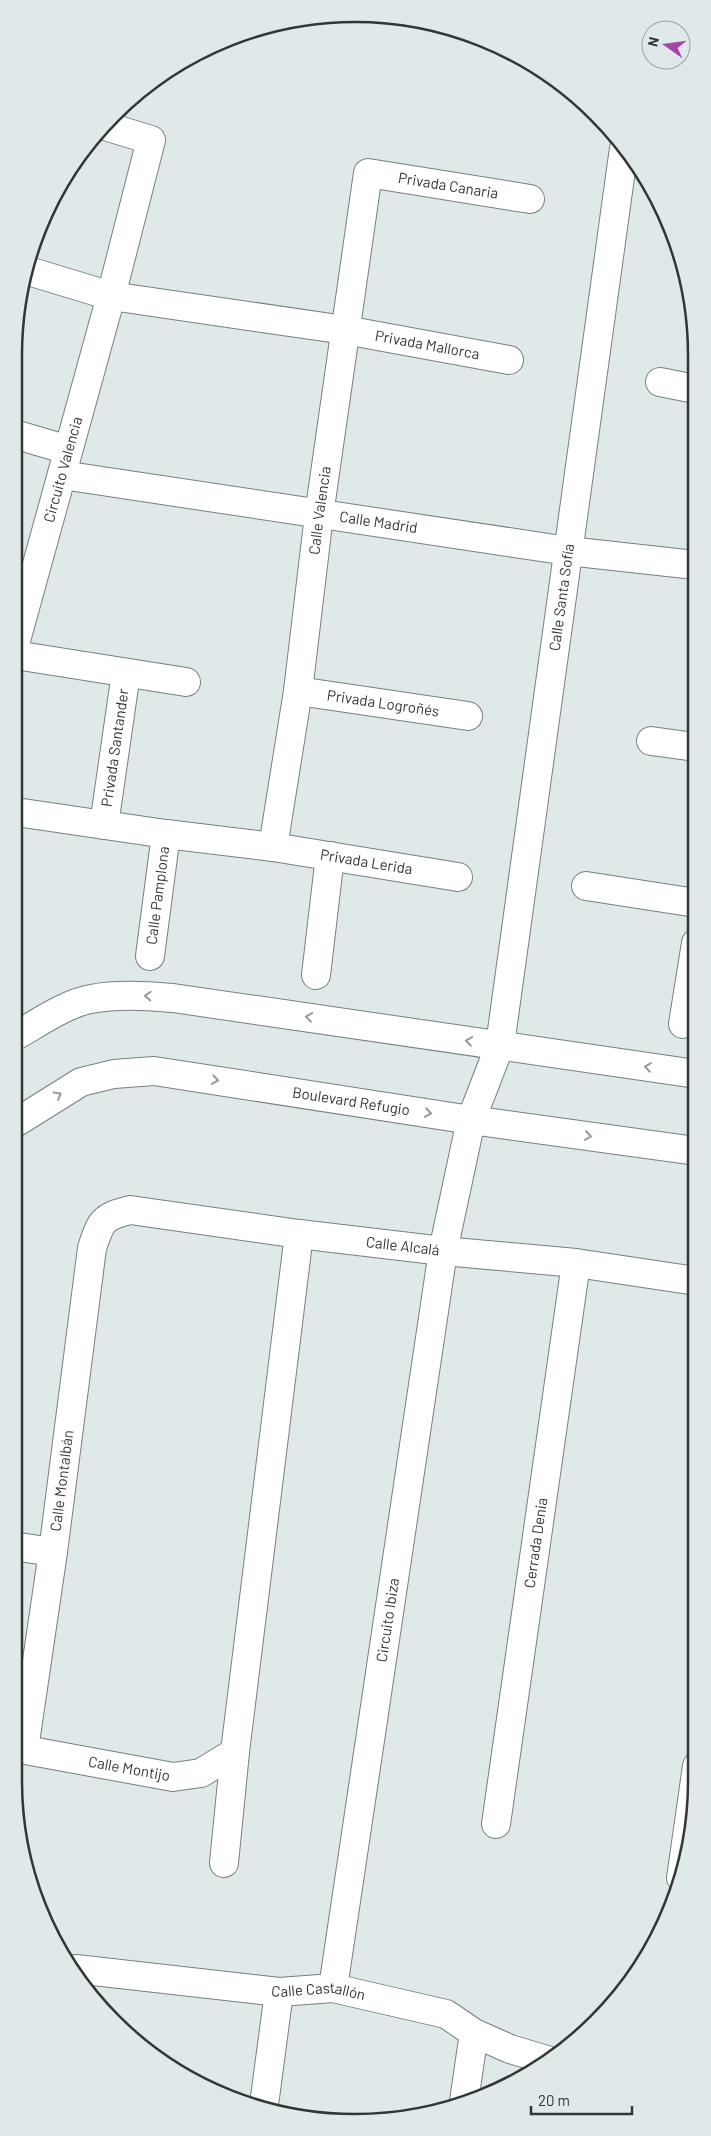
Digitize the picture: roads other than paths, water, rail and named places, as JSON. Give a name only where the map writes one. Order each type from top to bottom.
[{"type":"street","name":"Circuito Valencia","points":[[22,603],[65,463],[111,296],[150,140],[112,128]]},
{"type":"street","name":"Calle Santa Sofía","points":[[471,1120],[500,1045],[623,157]]},
{"type":"street","name":"Privada Canaria","points":[[368,173],[530,199]]},
{"type":"street","name":"Calle Valencia","points":[[273,847],[298,691],[344,330],[368,173]]},
{"type":"street","points":[[33,272],[111,296],[344,330]]},
{"type":"street","name":"Privada Mallorca","points":[[344,330],[509,360]]},
{"type":"street","points":[[660,382],[688,388]]},
{"type":"street","name":"Calle Madrid","points":[[22,439],[65,463],[319,515],[568,552],[688,564]]},
{"type":"street","points":[[22,656],[186,682]]},
{"type":"street","name":"Privada Santander","points":[[104,825],[126,673]]},
{"type":"street","name":"Privada Logroñés","points":[[298,691],[468,716]]},
{"type":"street","points":[[652,740],[688,746]]},
{"type":"street","points":[[22,813],[166,834],[273,847]]},
{"type":"street","name":"Calle Pamplona","points":[[150,956],[166,834]]},
{"type":"street","name":"Privada Lerida","points":[[273,847],[458,877]]},
{"type":"street","points":[[316,975],[330,856]]},
{"type":"street","points":[[586,886],[688,902]]},
{"type":"street","points":[[682,1024],[688,989]]},
{"type":"street","points":[[22,1032],[51,1016],[89,999],[126,995],[173,998],[688,1073]]},
{"type":"street","name":"Boulevard Refugio","points":[[22,1119],[81,1082],[114,1074],[154,1071],[471,1120],[688,1150]]},
{"type":"street","name":"Circuito Ibiza","points":[[333,1988],[443,1251],[471,1120]]},
{"type":"street","name":"Calle Alcalá","points":[[110,1215],[130,1210],[299,1234],[443,1251],[576,1263],[688,1280]]},
{"type":"street","name":"Calle Montalbán","points":[[22,1749],[53,1552],[92,1248],[99,1228],[110,1215]]},
{"type":"street","points":[[224,1863],[235,1752],[299,1234]]},
{"type":"street","name":"Cerrada Denia","points":[[496,1824],[576,1263]]},
{"type":"street","points":[[22,1547],[53,1552]]},
{"type":"street","name":"Calle Montijo","points":[[22,1749],[173,1777],[201,1773],[235,1752]]},
{"type":"street","name":"Calle Castallón","points":[[87,1977],[280,1992],[333,1988],[446,2014],[474,2033],[510,2049],[540,2058]]},
{"type":"street","points":[[265,2101],[280,1992]]},
{"type":"street","points":[[465,2095],[474,2033]]}]
